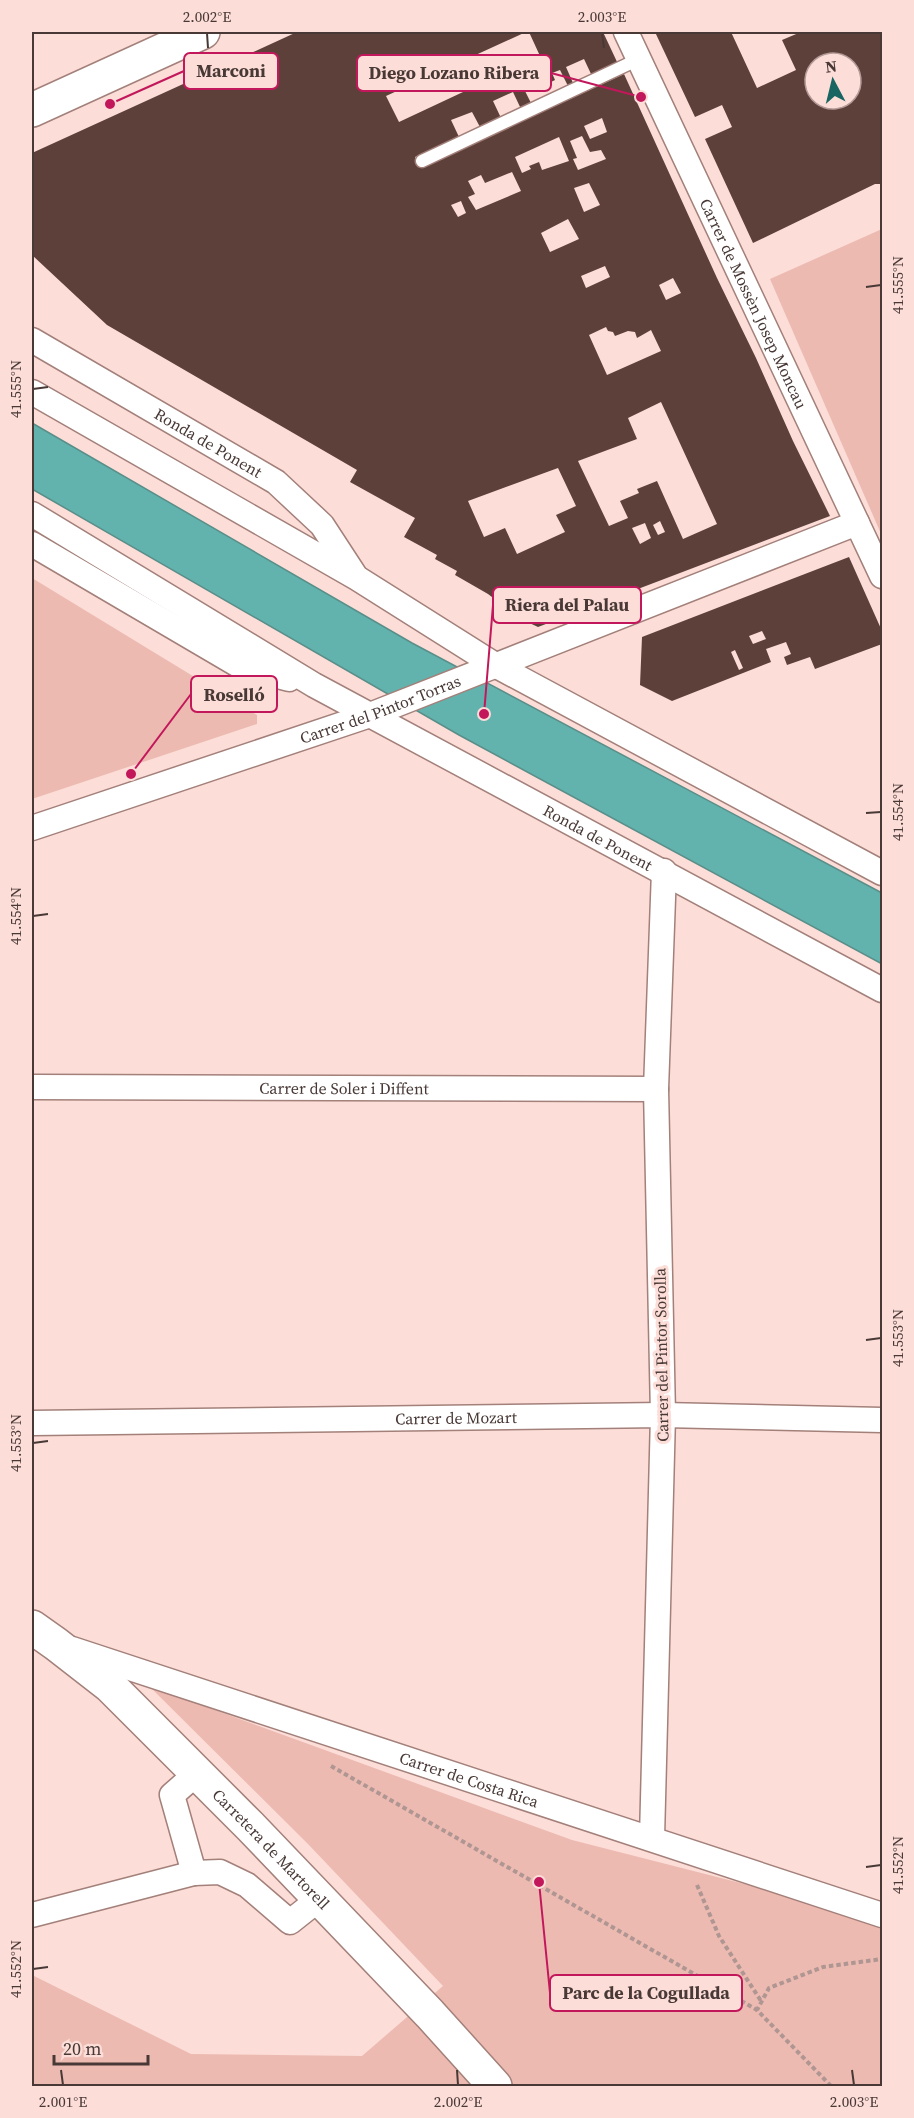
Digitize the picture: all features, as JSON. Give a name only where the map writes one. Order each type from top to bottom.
[{"type":"street","points":[[32,110],[203,32]]},
{"type":"street","name":"Carrer de Mossèn Josep Moncau","points":[[626,32],[882,576]]},
{"type":"street","name":"Ronda de Ponent","points":[[32,340],[191,435],[276,482],[322,525],[357,578]]},
{"type":"street","name":"Ronda de Ponent","points":[[32,392],[357,578],[486,669],[878,868]]},
{"type":"street","name":"Ronda de Ponent","points":[[32,514],[314,685],[882,990]]},
{"type":"street","name":"Carrer del Pintor Torras","points":[[32,828],[370,715],[857,523]]},
{"type":"street","name":"Ronda de Ponent","points":[[32,544],[240,666],[314,685]]},
{"type":"street","name":"Carrer del Pintor Sorolla","points":[[652,1839],[663,1415],[656,1089],[664,872]]},
{"type":"street","name":"Carrer de Soler i Diffent","points":[[32,1087],[656,1089]]},
{"type":"street","name":"Carrer de Mozart","points":[[32,1423],[663,1415],[882,1420]]},
{"type":"street","name":"Carrer de Costa Rica","points":[[44,1636],[882,1915]]},
{"type":"street","name":"Carretera de Martorell","points":[[44,1636],[110,1686],[319,1899],[495,2086]]},
{"type":"street","points":[[194,1873],[172,1795],[197,1773]]},
{"type":"street","points":[[32,1916],[194,1873],[220,1872],[247,1885],[290,1923],[319,1899]]},
{"type":"lane","points":[[422,160],[639,59]]},
{"type":"path","points":[[329,1764],[758,2010],[831,2086]]},
{"type":"path","points":[[696,1882],[719,1936],[761,2002]]},
{"type":"path","points":[[758,2010],[769,1988],[823,1967],[882,1959]]},
{"type":"shaded area","points":[[882,229],[882,536],[770,279]]},
{"type":"shaded area","points":[[32,578],[257,715],[257,724],[32,799]]},
{"type":"shaded area","points":[[149,1686],[572,1840],[882,1919],[882,2086],[32,2086],[32,1975],[191,2054],[362,2056],[443,1986],[308,1844]]},
{"type":"water","points":[[32,423],[412,643],[882,893],[882,964],[459,735],[32,489]]},
{"type":"building","points":[[297,32],[526,32],[386,96],[399,122],[540,56],[529,32],[603,32],[618,64],[592,76],[584,59],[566,67],[573,83],[568,86],[560,70],[552,73],[555,80],[539,88],[536,81],[523,87],[531,103],[521,109],[513,92],[493,101],[501,118],[480,127],[472,112],[451,120],[459,137],[415,157],[421,168],[624,74],[717,278],[830,516],[538,627],[521,619],[488,594],[455,575],[457,571],[435,559],[437,555],[404,537],[415,518],[350,482],[357,470],[107,325],[32,255],[32,153]],"holes":[[[602,118],[607,132],[590,139],[584,126]],[[582,136],[590,152],[601,150],[606,159],[578,170],[573,159],[577,158],[570,141]],[[559,137],[569,161],[542,170],[539,162],[529,166],[531,169],[522,173],[515,157]],[[512,172],[521,191],[476,210],[468,197],[475,194],[468,181],[481,175],[485,183]],[[589,183],[600,205],[584,212],[574,188]],[[461,201],[466,213],[458,217],[451,205]],[[568,219],[579,239],[550,252],[541,233]],[[605,266],[610,277],[586,288],[581,276]],[[673,278],[681,293],[666,300],[659,285]],[[606,327],[615,336],[628,331],[635,332],[637,338],[651,330],[661,351],[607,375],[589,335]],[[661,402],[717,524],[683,539],[657,481],[637,489],[639,493],[620,501],[628,518],[609,526],[578,461],[637,439],[628,418]],[[558,468],[576,506],[556,515],[565,532],[517,554],[505,528],[484,537],[468,501]],[[660,521],[665,532],[658,535],[653,525]],[[645,523],[651,538],[640,544],[632,528]]]},
{"type":"building","points":[[655,32],[731,32],[757,88],[796,70],[782,40],[801,32],[882,32],[882,184],[875,184],[753,243],[705,139],[732,127],[722,105],[695,117]]},
{"type":"building","points":[[849,557],[882,631],[882,644],[815,669],[810,657],[787,665],[784,657],[791,654],[786,642],[766,649],[771,662],[672,701],[640,685],[642,637]],"holes":[[[762,631],[766,639],[753,644],[749,636]],[[735,650],[743,668],[739,670],[731,652]]]},
{"type":"place","name":"Diego Lozano Ribera","points":[[641,97]]},
{"type":"place","name":"Marconi","points":[[110,104]]},
{"type":"place","name":"Riera del Palau","points":[[484,714]]},
{"type":"place","name":"Roselló","points":[[131,774]]},
{"type":"place","name":"Parc de la Cogullada","points":[[539,1882]]}]
